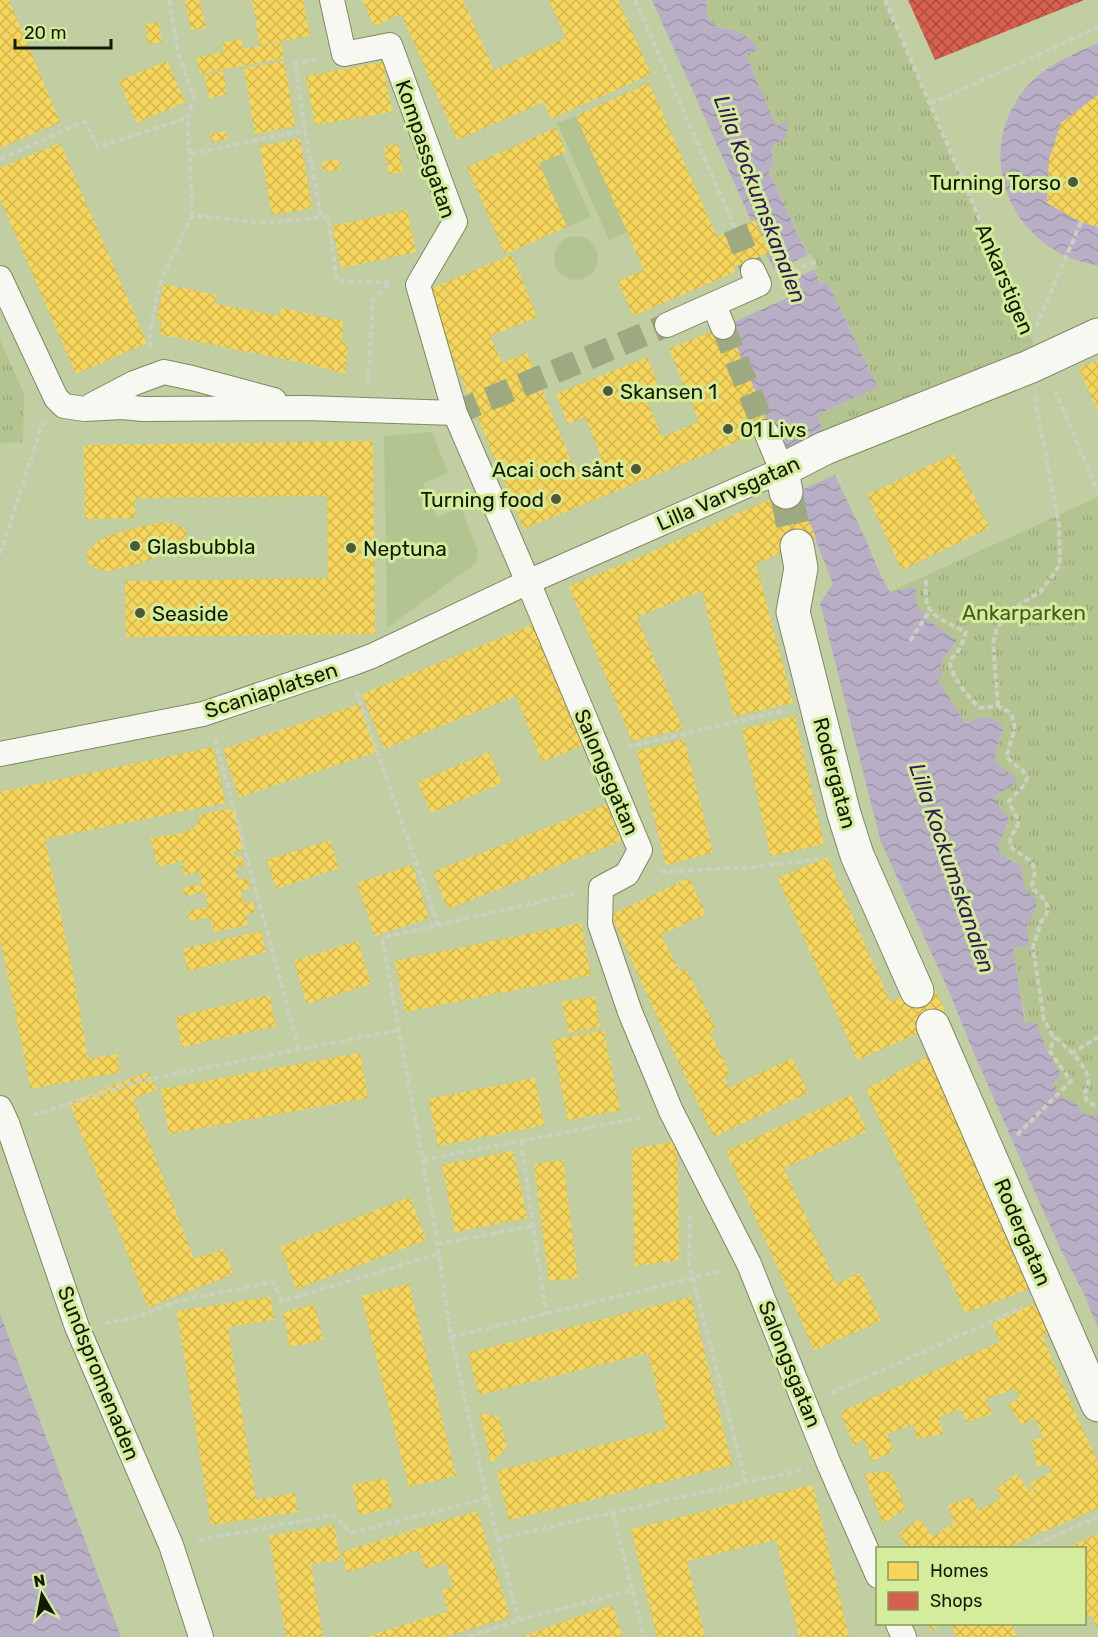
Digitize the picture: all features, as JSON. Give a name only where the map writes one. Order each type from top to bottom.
[{"type":"street","points":[[332,0],[344,54]]},
{"type":"street","name":"Kompassgatan","points":[[344,54],[390,45],[455,222],[421,279]]},
{"type":"street","points":[[668,325],[759,284],[753,271]]},
{"type":"street","points":[[0,278],[56,398],[64,406],[85,409],[122,407],[143,409],[305,408],[455,413]]},
{"type":"street","points":[[421,279],[455,413],[528,582]]},
{"type":"street","points":[[714,305],[723,327]]},
{"type":"street","name":"Lilla Varvsgatan","points":[[528,582],[785,477],[817,452],[1034,356],[1098,335]]},
{"type":"street","points":[[85,409],[134,383],[164,372],[305,408]]},
{"type":"street","points":[[766,432],[785,477]]},
{"type":"street","name":"Rodergatan","points":[[797,546],[801,568],[793,612],[844,814],[857,855],[917,991]]},
{"type":"street","name":"Scaniaplatsen","points":[[0,754],[203,714],[372,656],[528,582]]},
{"type":"street","name":"Salongsgatan","points":[[528,582],[640,850],[627,874]]},
{"type":"street","points":[[600,888],[627,874]]},
{"type":"street","name":"Salongsgatan","points":[[600,888],[600,924],[630,1012],[671,1111],[749,1264],[829,1464],[876,1571]]},
{"type":"street","name":"Rodergatan","points":[[933,1026],[1098,1405]]},
{"type":"street","name":"Sundspromenaden","points":[[3,1115],[77,1327],[171,1545],[201,1637]]},
{"type":"path","points":[[164,372],[149,340],[160,282],[192,215],[187,118],[194,97],[178,56],[169,0]]},
{"type":"path","points":[[635,0],[735,228]]},
{"type":"path","name":"Ankarstigen","points":[[885,0],[1034,356],[1098,492]]},
{"type":"path","points":[[930,104],[1098,27]]},
{"type":"path","points":[[321,217],[295,63],[344,54]]},
{"type":"path","points":[[0,159],[85,121],[98,147],[187,118]]},
{"type":"path","points":[[190,154],[305,130]]},
{"type":"path","points":[[192,215],[263,223],[328,217],[337,282],[390,283],[421,279]]},
{"type":"path","points":[[998,706],[993,643],[997,629],[1007,614],[1041,591],[1059,566],[1059,525],[1034,356],[1066,257],[1081,222]]},
{"type":"path","points":[[784,275],[817,261]]},
{"type":"path","points":[[366,410],[373,300],[390,283],[421,279]]},
{"type":"path","points":[[0,554],[41,427],[56,398]]},
{"type":"path","points":[[926,580],[926,602],[930,610],[966,632],[962,644],[950,662],[950,668],[973,702],[980,708],[998,706],[1011,713],[1015,725],[1007,758],[1028,778],[1015,797],[1009,801],[1018,823],[1009,839],[1010,846],[1030,860],[1035,875],[1032,884],[1034,890],[1046,901],[1048,909],[1033,947],[1044,1020],[1052,1035],[1083,1065],[1088,1085],[1084,1094],[1087,1102],[1098,1105]]},
{"type":"path","points":[[910,642],[930,610]]},
{"type":"path","points":[[348,665],[438,925]]},
{"type":"path","points":[[600,753],[816,703]]},
{"type":"path","points":[[203,714],[215,737],[299,1050]]},
{"type":"path","points":[[627,874],[753,867],[857,855]]},
{"type":"path","points":[[519,1620],[487,1498],[451,1337],[423,1160],[381,938],[600,888]]},
{"type":"path","points":[[3,1115],[144,1080],[398,1030]]},
{"type":"path","points":[[1014,1138],[1071,1081],[1049,1050],[1056,1037]]},
{"type":"path","points":[[1071,1054],[1098,1037]]},
{"type":"path","points":[[423,1160],[671,1111]]},
{"type":"path","points":[[521,1141],[546,1314]]},
{"type":"path","points":[[690,1207],[689,1263],[746,1483]]},
{"type":"path","points":[[437,1244],[534,1226]]},
{"type":"path","points":[[77,1327],[134,1318],[179,1301],[273,1282],[282,1301],[439,1254]]},
{"type":"path","points":[[451,1337],[749,1264]]},
{"type":"path","points":[[806,1404],[1051,1296]]},
{"type":"path","points":[[497,1539],[829,1464]]},
{"type":"path","points":[[171,1545],[334,1515],[351,1533],[487,1498]]},
{"type":"path","points":[[613,1513],[644,1637]]},
{"type":"path","points":[[1029,1547],[1098,1517]]},
{"type":"path","points":[[468,1637],[519,1620],[632,1590]]},
{"type":"green space","points":[[707,0],[885,0],[1041,361],[825,448],[823,431],[816,416],[878,387],[827,282],[822,284],[768,168],[772,150],[780,142],[776,126],[746,54],[760,48],[734,30],[719,27],[710,22],[706,7]]},
{"type":"green space","points":[[576,116],[627,232],[609,240],[557,123]]},
{"type":"green space","points":[[562,153],[591,217],[567,227],[539,163]]},
{"type":"green space","points":[[576,236],[585,237],[592,242],[597,249],[597,267],[592,274],[585,279],[576,280],[567,279],[560,274],[555,267],[554,258],[555,249],[560,242],[567,237]]},
{"type":"green space","points":[[0,340],[24,394],[23,442],[0,443]]},
{"type":"green space","points":[[432,432],[448,473],[423,483],[437,517],[461,508],[478,552],[476,563],[387,628],[384,436]]},
{"type":"green space","name":"Ankarparken","points":[[1098,497],[1098,1114],[1085,1115],[1073,1102],[1063,1098],[1053,1085],[1061,1075],[1047,1051],[1040,1032],[1026,1023],[1013,948],[1029,945],[1027,927],[1031,919],[1028,893],[1021,880],[1022,871],[1013,860],[1003,856],[998,849],[999,840],[1008,825],[995,797],[999,792],[1013,786],[1015,776],[995,760],[1003,725],[984,717],[965,723],[938,680],[940,663],[955,645],[952,637],[930,621],[917,605],[915,587],[890,592]]},
{"type":"water","name":"Lilla Kockumskanalen","points":[[652,0],[707,0],[707,13],[713,24],[740,33],[760,49],[746,55],[776,126],[787,121],[784,138],[772,150],[775,165],[768,169],[821,284],[827,282],[878,387],[817,415],[823,431],[778,453],[728,325],[789,297],[767,256]]},
{"type":"water","points":[[1098,43],[1098,95],[1061,123],[1049,160],[1047,203],[1081,222],[1098,227],[1098,265],[1070,258],[1046,245],[1027,227],[1012,204],[1003,179],[1001,153],[1005,126],[1017,100],[1025,89],[1053,65]]},
{"type":"water","name":"Lilla Kockumskanalen","points":[[835,475],[890,592],[915,587],[917,605],[930,621],[956,640],[942,661],[943,676],[938,680],[965,723],[984,717],[1003,725],[995,760],[1017,780],[995,797],[997,804],[1009,819],[1000,838],[999,848],[1004,856],[1021,866],[1025,888],[1036,899],[1036,908],[1027,927],[1029,945],[1013,948],[1025,1023],[1036,1022],[1047,1051],[1061,1075],[1053,1085],[1058,1093],[1075,1103],[1085,1115],[1098,1114],[1098,1328],[1030,1181],[951,996],[881,842],[820,603],[833,584],[797,492]]},
{"type":"water","points":[[0,1314],[121,1637],[0,1637]]},
{"type":"pier","points":[[811,254],[818,268],[780,285],[772,271]]},
{"type":"building: Homes","points":[[0,0],[9,0],[60,122],[0,148]]},
{"type":"building: Homes","points":[[200,0],[206,28],[191,30],[185,1]]},
{"type":"building: Homes","points":[[252,0],[303,0],[310,36],[260,45]]},
{"type":"building: Homes","points":[[363,0],[463,0],[494,70],[566,38],[549,0],[618,0],[651,74],[551,119],[544,102],[457,140],[401,14],[374,26]]},
{"type":"building: Homes","points":[[158,22],[162,42],[148,44],[145,24]]},
{"type":"building: Homes","points":[[241,39],[243,49],[281,42],[284,58],[200,74],[197,57],[224,52],[222,43]]},
{"type":"building: Homes","points":[[167,61],[185,102],[137,123],[119,81]]},
{"type":"building: Homes","points":[[284,61],[295,126],[255,134],[244,68]]},
{"type":"building: Homes","points":[[383,62],[392,112],[315,125],[306,76]]},
{"type":"building: Homes","points":[[223,71],[227,94],[209,98],[204,75]]},
{"type":"building: Homes","points":[[649,83],[717,237],[755,220],[770,252],[733,267],[735,272],[633,316],[618,281],[644,270],[576,116]]},
{"type":"building: Homes","name":"Turning Torso","points":[[1098,95],[1098,227],[1081,222],[1047,203],[1049,160],[1061,123]]},
{"type":"building: Homes","points":[[556,128],[566,152],[539,163],[567,227],[505,254],[467,167]]},
{"type":"building: Homes","points":[[226,131],[227,139],[212,142],[210,134]]},
{"type":"building: Homes","points":[[300,139],[312,208],[272,215],[260,146]]},
{"type":"building: Homes","points":[[60,143],[147,343],[76,374],[0,199],[0,168]]},
{"type":"building: Homes","points":[[398,144],[403,172],[389,174],[384,147]]},
{"type":"building: Homes","points":[[338,159],[340,170],[324,172],[322,162]]},
{"type":"building: Homes","points":[[407,210],[416,252],[341,268],[332,226]]},
{"type":"building: Homes","name":"Skansen 1","points":[[512,255],[537,317],[490,336],[502,363],[527,353],[575,470],[602,458],[585,417],[568,424],[556,394],[647,357],[659,387],[644,394],[662,437],[699,422],[669,349],[728,325],[770,428],[524,529],[425,291]]},
{"type":"building: Homes","points":[[164,284],[216,295],[215,304],[279,316],[281,308],[343,321],[342,342],[348,345],[345,374],[314,365],[159,334],[162,322],[157,318]]},
{"type":"building: Homes","points":[[1098,360],[1098,412],[1079,368]]},
{"type":"building: Homes","name":"Neptuna","points":[[373,441],[375,634],[126,637],[125,581],[328,578],[327,496],[135,498],[135,518],[85,519],[84,445]]},
{"type":"building: Homes","points":[[954,454],[989,528],[902,570],[867,495]]},
{"type":"building: Homes","points":[[793,489],[816,537],[756,564],[793,703],[734,716],[702,591],[637,617],[683,729],[632,741],[569,586]]},
{"type":"building: Homes","name":"Glasbubbla","points":[[164,522],[185,529],[187,534],[183,543],[175,549],[147,561],[107,571],[94,568],[87,562],[87,552],[108,536]]},
{"type":"building: Homes","points":[[535,624],[584,745],[542,762],[516,696],[384,749],[362,694]]},
{"type":"building: Homes","points":[[360,704],[377,752],[239,797],[223,749]]},
{"type":"building: Homes","points":[[795,716],[824,844],[771,856],[742,729]]},
{"type":"building: Homes","points":[[684,739],[713,853],[666,865],[637,751]]},
{"type":"building: Homes","points":[[213,747],[225,803],[45,839],[88,1059],[117,1054],[120,1072],[31,1089],[0,937],[0,792]]},
{"type":"building: Homes","points":[[489,752],[502,783],[431,813],[418,782]]},
{"type":"building: Homes","points":[[607,804],[621,841],[448,909],[433,872]]},
{"type":"building: Homes","points":[[234,808],[243,850],[233,852],[234,857],[242,856],[244,866],[236,867],[238,880],[248,878],[250,889],[241,891],[244,903],[253,902],[255,912],[246,914],[248,925],[213,932],[210,917],[190,921],[188,911],[208,907],[205,892],[185,896],[183,888],[202,884],[200,872],[184,875],[182,861],[158,867],[150,838],[194,829],[201,814]]},
{"type":"building: Homes","points":[[330,840],[339,868],[276,889],[267,860]]},
{"type":"building: Homes","points":[[827,857],[890,1002],[933,984],[949,1020],[857,1060],[778,878]]},
{"type":"building: Homes","points":[[412,865],[429,918],[375,936],[357,883]]},
{"type":"building: Homes","points":[[689,878],[706,914],[661,935],[680,972],[686,968],[716,1029],[710,1032],[730,1074],[724,1077],[729,1088],[792,1058],[808,1093],[714,1137],[611,915]]},
{"type":"building: Homes","points":[[581,923],[591,975],[405,1012],[395,961]]},
{"type":"building: Homes","points":[[261,931],[266,952],[188,971],[183,949]]},
{"type":"building: Homes","points":[[358,941],[371,984],[307,1004],[294,961]]},
{"type":"building: Homes","points":[[269,995],[276,1026],[182,1047],[176,1017]]},
{"type":"building: Homes","points":[[595,996],[600,1027],[568,1033],[562,1002]]},
{"type":"building: Homes","points":[[604,1030],[620,1110],[568,1120],[552,1040]]},
{"type":"building: Homes","points":[[360,1053],[368,1098],[169,1134],[161,1089]]},
{"type":"building: Homes","points":[[928,1056],[1029,1289],[965,1313],[866,1089]]},
{"type":"building: Homes","points":[[149,1072],[156,1090],[133,1099],[194,1259],[224,1249],[233,1274],[148,1307],[69,1102]]},
{"type":"building: Homes","points":[[535,1078],[544,1125],[438,1146],[429,1099]]},
{"type":"building: Homes","points":[[851,1095],[867,1131],[784,1168],[836,1284],[860,1273],[881,1321],[814,1350],[726,1151]]},
{"type":"building: Homes","points":[[677,1141],[679,1260],[635,1266],[632,1149]]},
{"type":"building: Homes","points":[[513,1151],[527,1218],[455,1232],[442,1165]]},
{"type":"building: Homes","points":[[563,1160],[578,1278],[549,1281],[534,1164]]},
{"type":"building: Homes","points":[[410,1197],[426,1240],[296,1289],[280,1247]]},
{"type":"building: Homes","points":[[409,1284],[456,1476],[409,1487],[361,1296]]},
{"type":"building: Homes","points":[[270,1297],[274,1320],[228,1327],[256,1500],[295,1493],[298,1512],[211,1525],[177,1311]]},
{"type":"building: Homes","points":[[691,1297],[732,1465],[509,1520],[497,1471],[667,1429],[648,1353],[479,1395],[468,1353]]},
{"type":"building: Homes","points":[[1037,1302],[1052,1333],[1042,1335],[1098,1462],[1098,1508],[1007,1547],[906,1547],[899,1533],[919,1519],[933,1537],[954,1523],[948,1505],[973,1497],[978,1511],[1002,1498],[996,1489],[1017,1474],[1029,1491],[1034,1489],[1029,1483],[1051,1473],[1049,1465],[1037,1466],[1032,1440],[1043,1438],[1035,1418],[1022,1425],[1008,1405],[1020,1397],[1015,1389],[986,1399],[992,1414],[966,1422],[961,1409],[939,1417],[943,1434],[917,1439],[914,1424],[887,1434],[894,1451],[872,1461],[864,1440],[854,1445],[840,1412],[1000,1342],[992,1323]]},
{"type":"building: Homes","points":[[315,1305],[323,1340],[290,1347],[283,1312]]},
{"type":"building: Homes","points":[[480,1413],[499,1417],[507,1447],[491,1464]]},
{"type":"building: Homes","points":[[890,1471],[906,1509],[883,1523],[864,1474]]},
{"type":"building: Homes","points":[[386,1478],[393,1507],[359,1515],[352,1485]]},
{"type":"building: Homes","points":[[813,1485],[849,1637],[799,1637],[776,1540],[687,1561],[705,1637],[657,1637],[631,1529]]},
{"type":"building: Homes","points":[[477,1511],[510,1617],[444,1637],[365,1637],[448,1611],[442,1590],[453,1587],[446,1563],[425,1569],[419,1550],[347,1572],[341,1552]]},
{"type":"building: Homes","points":[[334,1525],[340,1560],[311,1564],[323,1637],[286,1637],[269,1536]]},
{"type":"building: Homes","points":[[1098,1534],[1098,1630],[1090,1614],[1086,1615],[1086,1547],[1068,1547]]},
{"type":"building: Homes","points":[[612,1605],[623,1637],[521,1637],[546,1628]]},
{"type":"building: Homes","points":[[928,1625],[942,1625],[930,1630]]},
{"type":"building: Homes","points":[[951,1625],[986,1625],[987,1627],[1011,1625],[1017,1637],[957,1637]]},
{"type":"building: Shops","points":[[908,0],[1084,0],[935,60]]},
{"type":"tunnel","points":[[735,228],[753,271]]},
{"type":"tunnel","points":[[455,413],[667,325]]},
{"type":"tunnel","points":[[723,327],[766,432]]},
{"type":"tunnel","points":[[786,492],[797,546]]},
{"type":"place","name":"Turning Torso","points":[[1073,182]]},
{"type":"place","name":"Skansen 1","points":[[608,391]]},
{"type":"place","name":"01 Livs","points":[[728,429]]},
{"type":"place","name":"Acai och sånt","points":[[636,469]]},
{"type":"place","name":"Turning food","points":[[556,499]]},
{"type":"place","name":"Glasbubbla","points":[[135,546]]},
{"type":"place","name":"Neptuna","points":[[351,548]]},
{"type":"place","name":"Seaside","points":[[140,613]]}]
